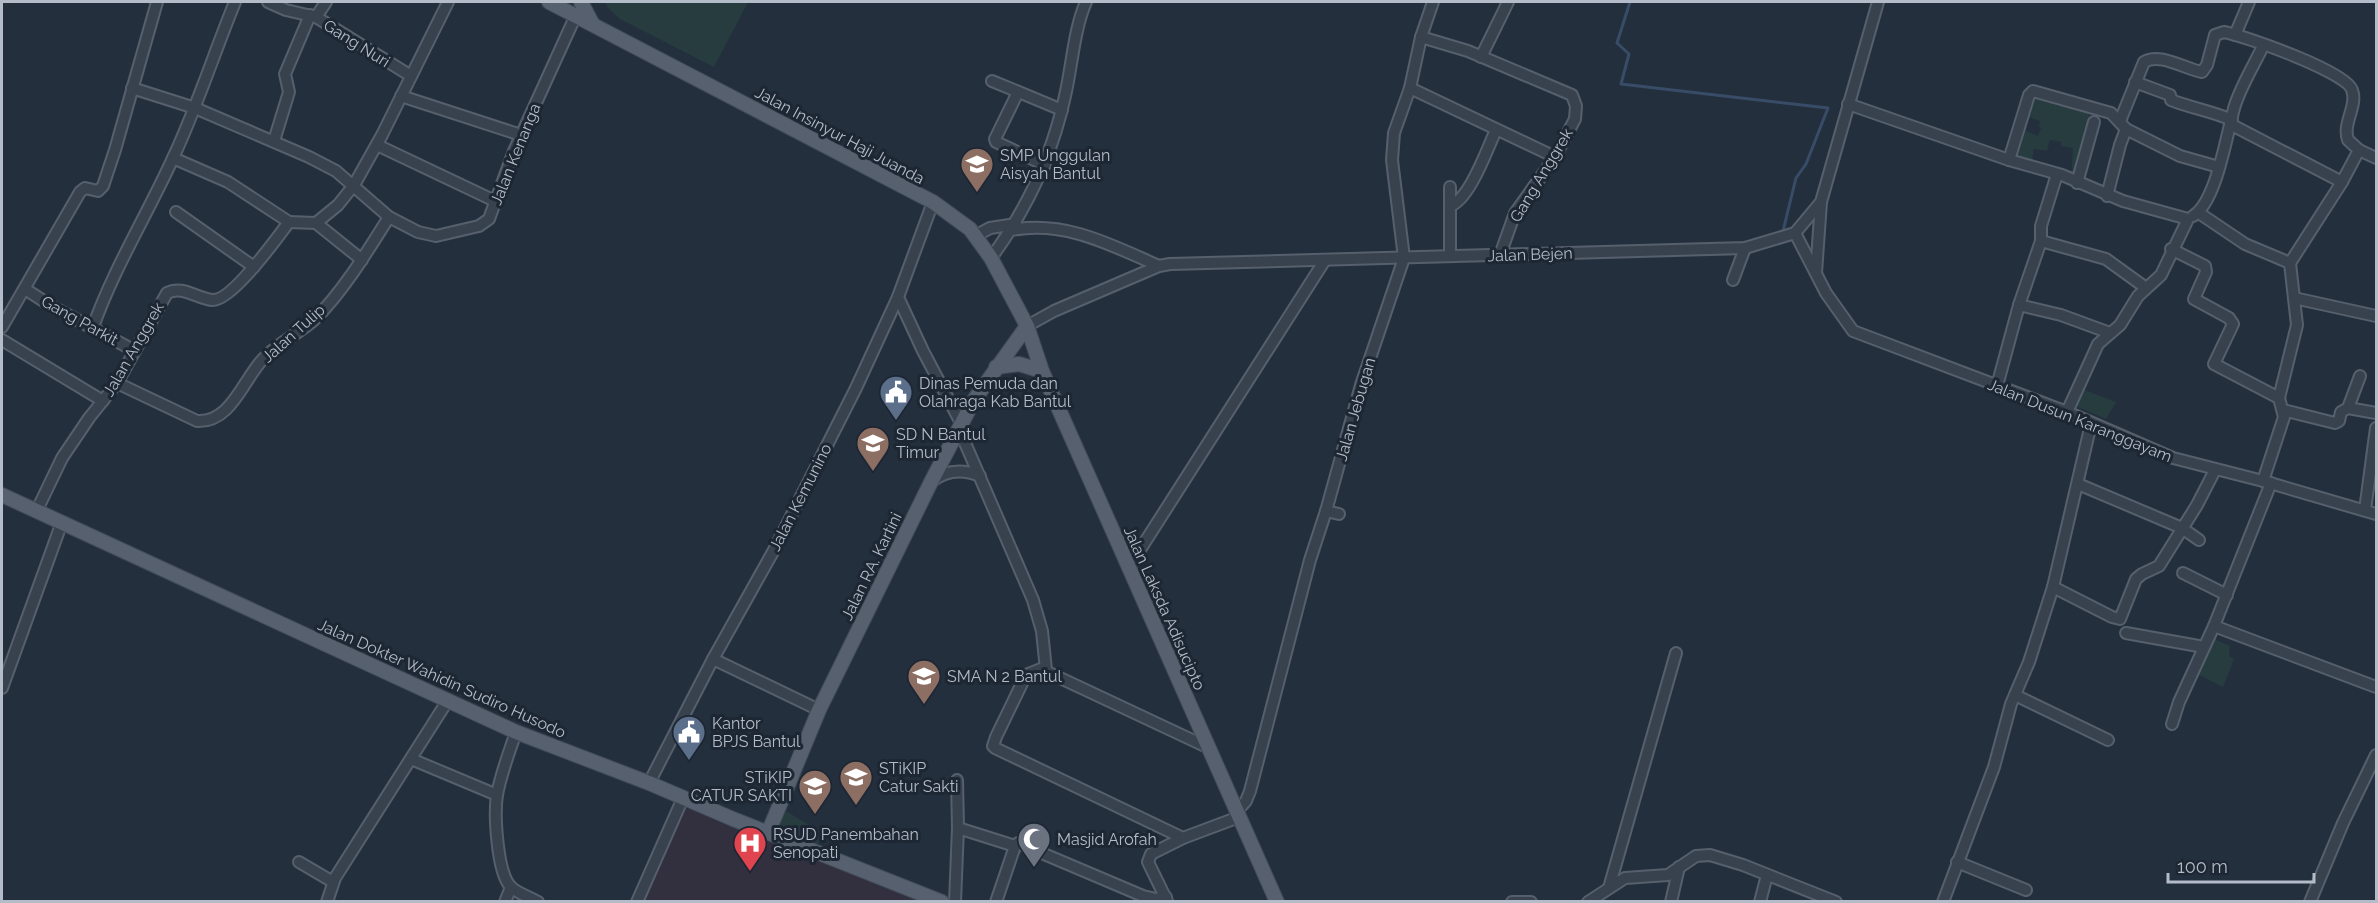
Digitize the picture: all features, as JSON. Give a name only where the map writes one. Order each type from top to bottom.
[{"type":"main road","points":[[549,2],[578,8]]},
{"type":"main road","name":"Jalan Insinyur Haji Juanda","points":[[578,8],[592,23],[933,202],[962,221],[991,258],[1027,326]]},
{"type":"main road","name":"Jalan RA. Kartini","points":[[768,833],[819,710],[931,482],[960,426],[996,367],[1027,326]]},
{"type":"main road","name":"Jalan Laksda Adisucipto","points":[[1027,326],[1042,371],[1277,902]]},
{"type":"main road","points":[[996,367],[1018,364],[1042,371]]},
{"type":"main road","name":"Jalan Dokter Wahidin Sudiro Husodo","points":[[2,495],[516,732],[649,783],[942,902]]},
{"type":"street","points":[[2,327],[80,192],[85,189],[98,191],[103,186],[116,150],[157,2]]},
{"type":"street","points":[[93,327],[105,295],[173,158],[195,108],[235,2]]},
{"type":"street","name":"Gang Nuri","points":[[268,2],[313,16],[411,76]]},
{"type":"street","points":[[274,141],[289,92],[285,76],[313,16],[326,2]]},
{"type":"street","points":[[316,223],[338,205],[354,185],[377,145],[448,2]]},
{"type":"street","points":[[991,258],[1014,227],[1045,165],[1062,110],[1086,2]]},
{"type":"street","name":"Jalan Jebugan","points":[[1238,815],[1250,791],[1310,560],[1326,511],[1360,385],[1404,258],[1392,160],[1394,133],[1410,88],[1421,37],[1433,2]]},
{"type":"street","points":[[1421,37],[1481,57],[1508,2]]},
{"type":"street","points":[[1816,274],[1821,202],[1878,2]]},
{"type":"street","points":[[2235,35],[2249,2]]},
{"type":"street","name":"Jalan Kenanga","points":[[132,88],[195,108],[322,163],[354,185],[390,217],[418,232],[436,236],[485,224],[491,215],[521,135],[578,8]]},
{"type":"street","points":[[2107,195],[2123,125],[2135,82],[2144,62],[2152,58],[2202,72],[2207,65],[2219,32],[2292,54],[2344,79],[2352,88],[2353,100],[2346,135],[2348,140],[2359,150],[2376,158]]},
{"type":"street","points":[[2067,412],[2098,344],[2120,325],[2138,296],[2160,275],[2188,219],[2199,213],[2208,198],[2240,92],[2263,46]]},
{"type":"street","name":"Gang Anggrek","points":[[1481,57],[1572,94],[1576,106],[1575,119],[1555,157],[1515,213],[1500,255]]},
{"type":"street","points":[[992,81],[1062,110]]},
{"type":"street","points":[[2135,82],[2170,94],[2171,99],[2195,110],[2207,110],[2342,182]]},
{"type":"street","points":[[1410,88],[1555,157]]},
{"type":"street","points":[[1018,92],[995,139],[996,142],[1045,165]]},
{"type":"street","points":[[2009,160],[2018,126],[2031,92],[2111,113],[2123,125],[2181,156],[2219,167]]},
{"type":"street","points":[[401,96],[521,135]]},
{"type":"street","points":[[1848,104],[2009,160],[2057,174],[2107,195],[2188,219]]},
{"type":"street","points":[[2077,183],[2094,123]]},
{"type":"street","points":[[1450,206],[1459,201],[1468,189],[1496,130]]},
{"type":"street","points":[[377,145],[495,201]]},
{"type":"street","points":[[2172,724],[2179,702],[2227,595],[2267,482],[2284,417],[2279,398],[2297,325],[2290,263],[2342,182],[2359,150]]},
{"type":"street","points":[[173,158],[228,182],[290,222],[316,223],[362,260]]},
{"type":"street","points":[[1997,386],[2019,305],[2041,241],[2041,226],[2057,174]]},
{"type":"street","points":[[1450,187],[1450,256]]},
{"type":"street","name":"Jalan Kemunino","points":[[649,783],[713,659],[774,550],[856,388],[898,297],[933,202]]},
{"type":"street","points":[[1795,233],[1821,202]]},
{"type":"street","points":[[176,212],[254,267]]},
{"type":"street","points":[[2199,213],[2245,244],[2290,263]]},
{"type":"street","name":"Jalan Tulip","points":[[117,383],[197,421],[211,421],[228,407],[263,359],[317,316],[362,260],[390,217]]},
{"type":"street","name":"Jalan Anggrek","points":[[37,510],[62,458],[117,383],[167,293],[182,290],[217,300],[223,298],[254,267],[290,222]]},
{"type":"street","points":[[975,236],[990,228],[1042,226],[1066,230],[1115,247],[1159,266]]},
{"type":"street","name":"Jalan Bejen","points":[[1027,326],[1054,311],[1159,266],[1745,248],[1795,233]]},
{"type":"street","name":"Jalan Dusun Karanggayam","points":[[1795,233],[1835,308],[1853,331],[2067,412],[2173,458],[2267,482],[2376,514]]},
{"type":"street","points":[[2041,241],[2106,259],[2146,288]]},
{"type":"street","points":[[1733,280],[1745,248]]},
{"type":"street","points":[[2171,249],[2205,266],[2206,272],[2194,299],[2229,318],[2233,324],[2214,364],[2279,398]]},
{"type":"street","points":[[1129,567],[1325,260]]},
{"type":"street","name":"Gang Parkit","points":[[25,289],[53,307],[135,351]]},
{"type":"street","points":[[898,297],[960,426],[1033,600],[1042,630],[1046,670]]},
{"type":"street","points":[[2294,298],[2376,315]]},
{"type":"street","points":[[2019,305],[2061,315],[2110,333]]},
{"type":"street","points":[[2,340],[103,401]]},
{"type":"street","points":[[2283,410],[2335,423],[2339,421],[2341,412],[2348,408],[2360,376]]},
{"type":"street","points":[[2348,408],[2376,413]]},
{"type":"street","points":[[1943,902],[1994,767],[2015,695],[2029,662],[2053,587],[2091,424]]},
{"type":"street","points":[[2365,510],[2376,428]]},
{"type":"street","points":[[2053,587],[2115,619],[2120,619],[2136,579],[2159,566],[2215,470]]},
{"type":"street","points":[[931,482],[958,471],[980,476]]},
{"type":"street","points":[[2078,484],[2182,528],[2199,540]]},
{"type":"street","points":[[1326,511],[1339,514]]},
{"type":"street","points":[[2,688],[62,522]]},
{"type":"street","points":[[2183,573],[2227,595]]},
{"type":"street","points":[[2214,626],[2376,687]]},
{"type":"street","points":[[2126,633],[2204,646]]},
{"type":"street","points":[[1609,888],[1676,653]]},
{"type":"street","points":[[713,659],[819,710]]},
{"type":"street","points":[[1183,838],[993,746],[1026,675],[1041,669],[1207,747]]},
{"type":"street","points":[[2015,695],[2108,740]]},
{"type":"street","points":[[327,902],[333,882],[448,700]]},
{"type":"street","points":[[516,732],[497,795],[499,855],[502,871],[511,887],[538,902]]},
{"type":"street","points":[[2310,902],[2343,822],[2376,755]]},
{"type":"street","points":[[411,759],[497,795]]},
{"type":"street","points":[[955,902],[957,780]]},
{"type":"street","points":[[637,902],[682,798]]},
{"type":"street","points":[[996,902],[1018,843],[1025,844],[1143,896],[1167,899],[1148,862],[1153,852],[1238,815]]},
{"type":"street","points":[[958,828],[1015,846]]},
{"type":"street","points":[[1588,902],[1625,878],[1668,875],[1696,856],[1710,855],[1767,874],[1836,902]]},
{"type":"street","points":[[299,862],[333,882]]},
{"type":"street","points":[[1957,862],[2026,890]]},
{"type":"street","points":[[1671,902],[1679,867]]},
{"type":"street","points":[[1760,902],[1767,874]]},
{"type":"street","points":[[505,902],[511,887]]},
{"type":"street","points":[[1512,902],[1531,902]]},
{"type":"shaded area","name":"RSUD Panembahan Senopati","points":[[681,806],[774,843],[925,901],[636,902]]},
{"type":"green space","points":[[605,2],[748,2],[714,67],[620,19]]},
{"type":"green space","points":[[2032,94],[2091,109],[2074,179],[2071,178],[2073,148],[2061,146],[2061,142],[2050,140],[2047,151],[2034,149],[2031,166],[2012,158],[2021,129],[2038,136],[2041,128],[2040,121],[2026,116]]},
{"type":"green space","points":[[2080,388],[2116,402],[2106,419],[2073,405]]},
{"type":"green space","points":[[2212,638],[2230,646],[2229,656],[2234,659],[2223,687],[2195,673]]},
{"type":"green space","points":[[790,769],[802,774],[786,811],[822,833],[815,853],[767,833]]},
{"type":"waterway","points":[[1630,2],[1617,43],[1629,54],[1621,84],[1828,108],[1806,164],[1796,178],[1783,231]]},
{"type":"place","name":"SMP Unggulan Aisyah Bantul","points":[[977,193]]},
{"type":"place","name":"Dinas Pemuda dan Olahraga Kab Bantul","points":[[896,421]]},
{"type":"place","name":"SD N Bantul Timur","points":[[873,472]]},
{"type":"place","name":"SMA N 2 Bantul","points":[[924,705]]},
{"type":"place","name":"Kantor BPJS Bantul","points":[[689,761]]},
{"type":"place","name":"STiKIP Catur Sakti","points":[[856,806]]},
{"type":"place","name":"STiKIP CATUR SAKTI","points":[[815,815]]},
{"type":"place","name":"Masjid Arofah","points":[[1034,868]]},
{"type":"place","name":"RSUD Panembahan Senopati","points":[[750,872]]}]
